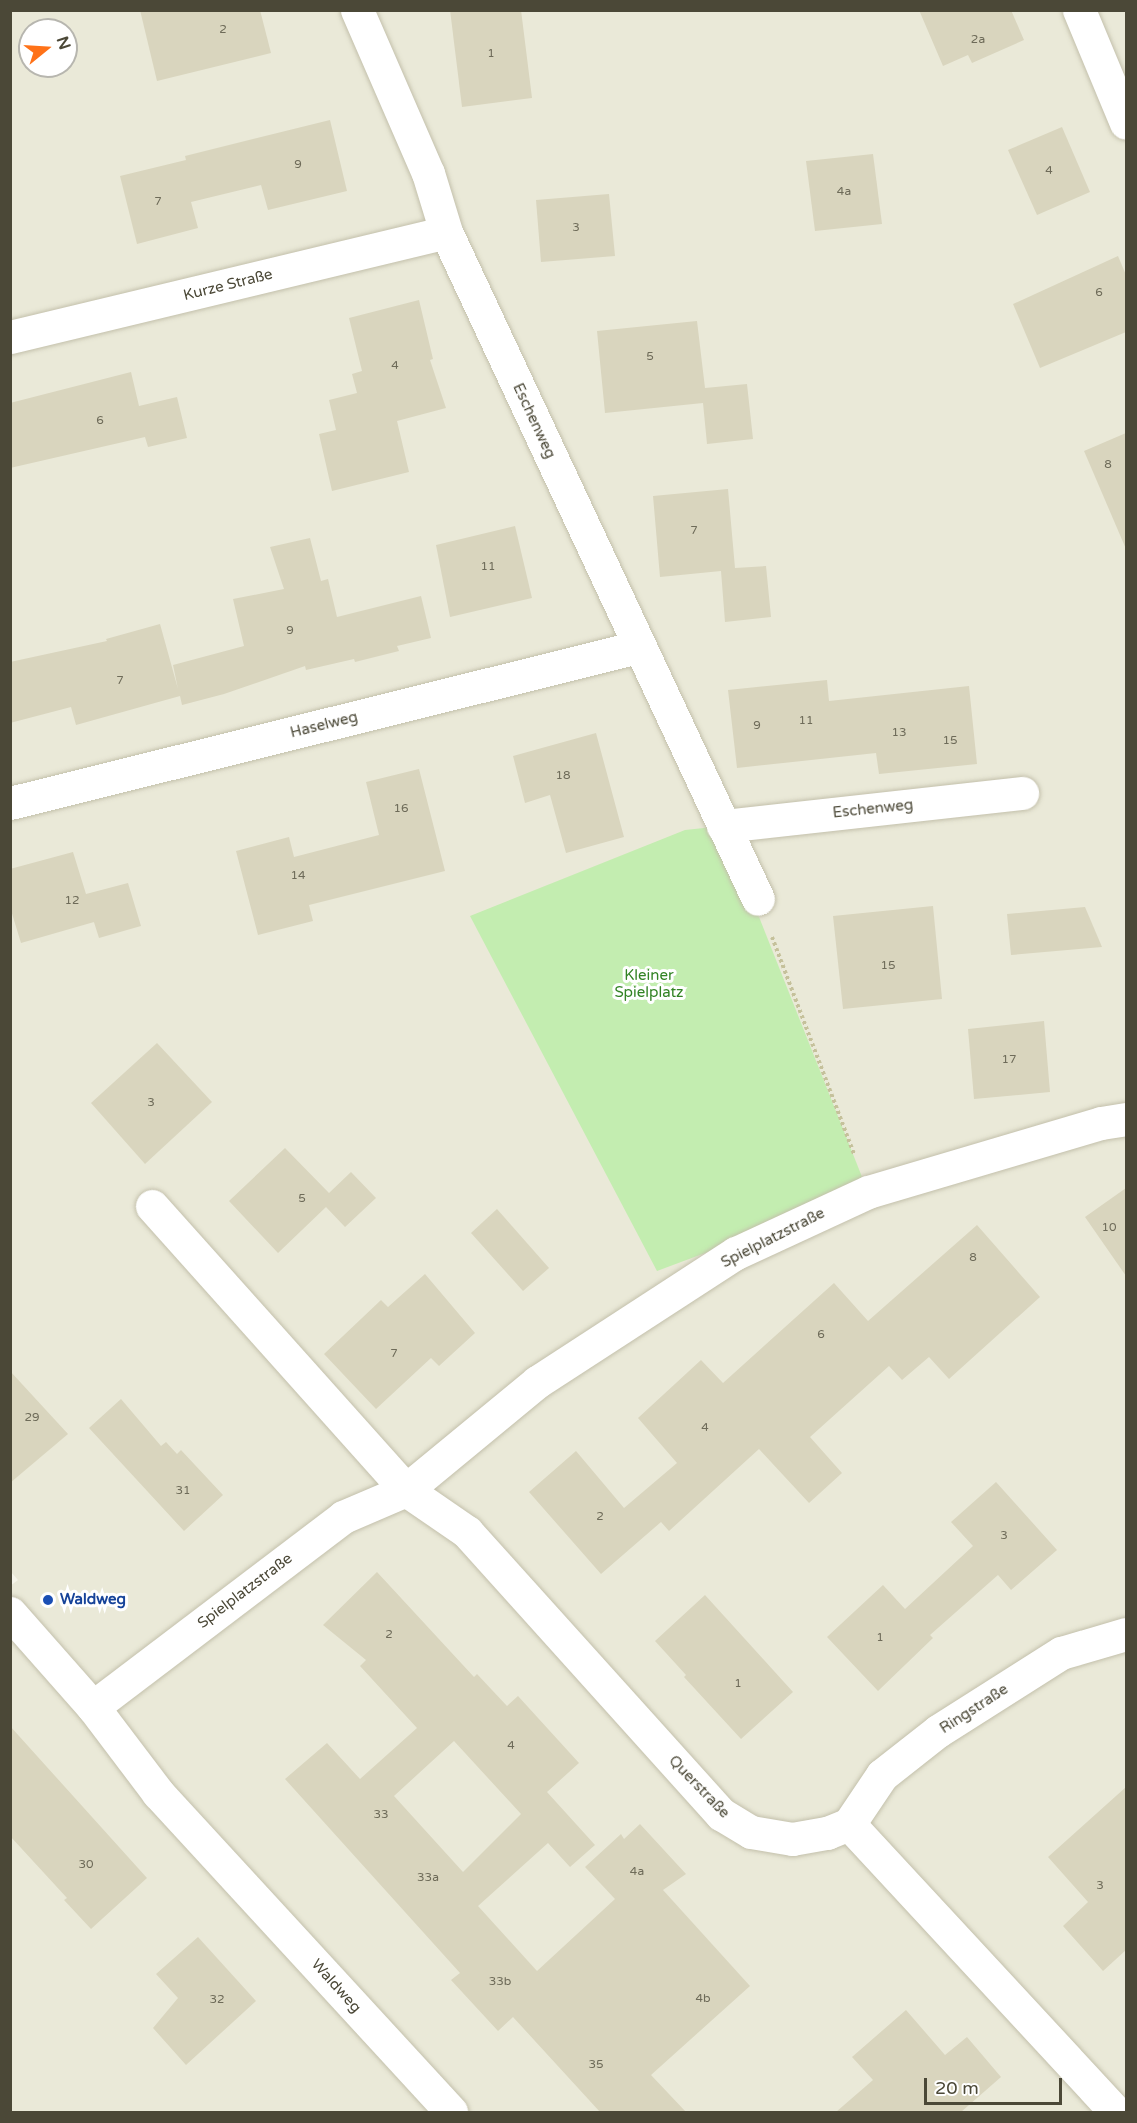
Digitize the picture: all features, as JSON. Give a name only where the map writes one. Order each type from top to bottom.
[{"type":"street","name":"Eschenweg","points":[[357,10],[428,173],[446,232],[638,647],[758,899]]},
{"type":"street","points":[[1079,10],[1126,123]]},
{"type":"street","name":"Kurze Straße","points":[[10,338],[446,232]]},
{"type":"street","name":"Haselweg","points":[[10,803],[638,647]]},
{"type":"street","name":"Eschenweg","points":[[723,826],[1022,793]]},
{"type":"street","name":"Spielplatzstraße","points":[[93,1707],[343,1517],[406,1490],[537,1382],[736,1253],[868,1191],[1101,1123],[1126,1119]]},
{"type":"street","points":[[152,1206],[406,1490]]},
{"type":"street","name":"Querstraße","points":[[406,1490],[467,1532],[721,1814],[751,1832],[792,1839],[827,1833],[849,1824]]},
{"type":"street","name":"Waldweg","points":[[10,1613],[93,1707],[158,1792],[451,2112]]},
{"type":"street","name":"Ringstraße","points":[[849,1824],[882,1776],[938,1731],[1061,1653],[1126,1634]]},
{"type":"street","points":[[849,1824],[1116,2112]]},
{"type":"path","points":[[758,899],[868,1191]]},
{"type":"shaded area","points":[[11,11],[1126,11],[1126,2112],[11,2112],[10,1586],[18,1580],[11,1572]]},
{"type":"green space","name":"Kleiner Spielplatz","points":[[723,826],[868,1192],[657,1271],[470,916],[685,830]]},
{"type":"building","points":[[140,10],[260,10],[271,53],[157,81]]},
{"type":"building","points":[[450,10],[521,10],[532,98],[462,107]]},
{"type":"building","points":[[919,10],[1011,10],[1024,40],[972,63],[968,55],[943,66]]},
{"type":"building","points":[[330,120],[347,191],[268,210],[261,185],[191,202],[198,228],[137,244],[120,176],[186,160],[185,156]]},
{"type":"building","points":[[1062,127],[1090,192],[1037,215],[1008,150]]},
{"type":"building","points":[[873,154],[882,224],[815,231],[806,161]]},
{"type":"building","points":[[609,194],[615,256],[541,262],[536,200]]},
{"type":"building","points":[[1118,256],[1126,275],[1126,332],[1040,368],[1013,304]]},
{"type":"building","points":[[419,300],[433,359],[430,360],[446,408],[397,421],[409,472],[332,491],[319,434],[336,430],[329,400],[357,393],[352,374],[362,371],[349,318]]},
{"type":"building","points":[[697,321],[705,388],[747,384],[753,439],[707,444],[703,403],[605,413],[597,331]]},
{"type":"building","points":[[131,372],[139,406],[177,397],[187,438],[148,447],[145,437],[10,468],[10,403]]},
{"type":"building","points":[[1126,433],[1126,549],[1084,451]]},
{"type":"building","points":[[728,489],[735,568],[766,566],[771,617],[725,622],[721,571],[660,577],[653,496]]},
{"type":"building","points":[[515,526],[532,598],[450,617],[436,545]]},
{"type":"building","points":[[310,538],[321,581],[328,579],[337,617],[421,596],[431,638],[397,646],[399,651],[355,662],[354,659],[306,670],[305,666],[224,694],[182,705],[180,696],[76,725],[71,707],[10,723],[10,662],[107,641],[106,639],[160,624],[178,689],[173,665],[244,646],[233,599],[284,589],[270,547]]},
{"type":"building","points":[[827,680],[829,701],[969,686],[977,764],[879,774],[876,753],[737,768],[728,690]]},
{"type":"building","points":[[596,733],[624,837],[566,853],[550,795],[525,803],[513,756]]},
{"type":"building","points":[[419,769],[445,871],[309,905],[313,921],[258,935],[236,851],[289,837],[294,857],[379,835],[366,782]]},
{"type":"building","points":[[73,852],[86,894],[128,883],[141,926],[99,938],[94,922],[21,943],[10,907],[10,869]]},
{"type":"building","points":[[933,906],[942,999],[843,1009],[833,916]]},
{"type":"building","points":[[1085,907],[1102,947],[1011,955],[1007,914]]},
{"type":"building","points":[[1044,1021],[1050,1092],[974,1099],[968,1029]]},
{"type":"building","points":[[157,1043],[212,1102],[145,1164],[91,1103]]},
{"type":"building","points":[[285,1148],[329,1193],[351,1172],[376,1198],[345,1227],[326,1207],[278,1253],[229,1201]]},
{"type":"building","points":[[1126,1188],[1126,1276],[1085,1217]]},
{"type":"building","points":[[497,1209],[549,1268],[523,1291],[471,1233]]},
{"type":"building","points":[[977,1225],[1040,1297],[949,1379],[929,1357],[902,1380],[889,1366],[810,1437],[842,1473],[809,1503],[759,1449],[669,1531],[661,1522],[601,1574],[529,1492],[576,1451],[624,1508],[677,1463],[638,1418],[701,1360],[723,1383],[834,1283],[868,1321]]},
{"type":"building","points":[[425,1274],[475,1333],[439,1366],[431,1358],[376,1409],[324,1354],[381,1300],[388,1307]]},
{"type":"building","points":[[10,1371],[68,1434],[10,1483]]},
{"type":"building","points":[[121,1399],[161,1446],[166,1442],[177,1454],[181,1450],[223,1495],[184,1531],[89,1428]]},
{"type":"building","points":[[996,1482],[1057,1550],[1011,1590],[998,1575],[930,1635],[933,1638],[878,1691],[827,1637],[883,1585],[905,1609],[973,1546],[951,1522]]},
{"type":"building","points":[[377,1572],[474,1677],[477,1674],[507,1706],[518,1696],[579,1763],[547,1792],[595,1845],[570,1867],[548,1843],[478,1906],[537,1971],[615,1899],[585,1867],[621,1834],[624,1839],[640,1824],[686,1874],[663,1890],[750,1986],[651,2075],[686,2112],[600,2112],[513,2017],[498,2031],[451,1980],[460,1973],[285,1779],[327,1743],[360,1779],[417,1728],[360,1666],[366,1660],[323,1625]],"holes":[[[454,1741],[521,1814],[463,1872],[394,1796]]]},
{"type":"building","points":[[705,1595],[793,1692],[741,1739],[684,1677],[686,1675],[655,1641]]},
{"type":"building","points":[[10,1726],[147,1878],[91,1929],[64,1900],[67,1898],[10,1836]]},
{"type":"building","points":[[1126,1787],[1126,1950],[1103,1971],[1063,1926],[1088,1902],[1048,1857]]},
{"type":"building","points":[[198,1937],[256,2001],[186,2065],[153,2028],[178,1998],[156,1974]]},
{"type":"building","points":[[906,2010],[945,2055],[967,2037],[1001,2077],[961,2112],[836,2112],[873,2080],[852,2057]]},
{"type":"place","name":"Waldweg","points":[[48,1600]]}]
